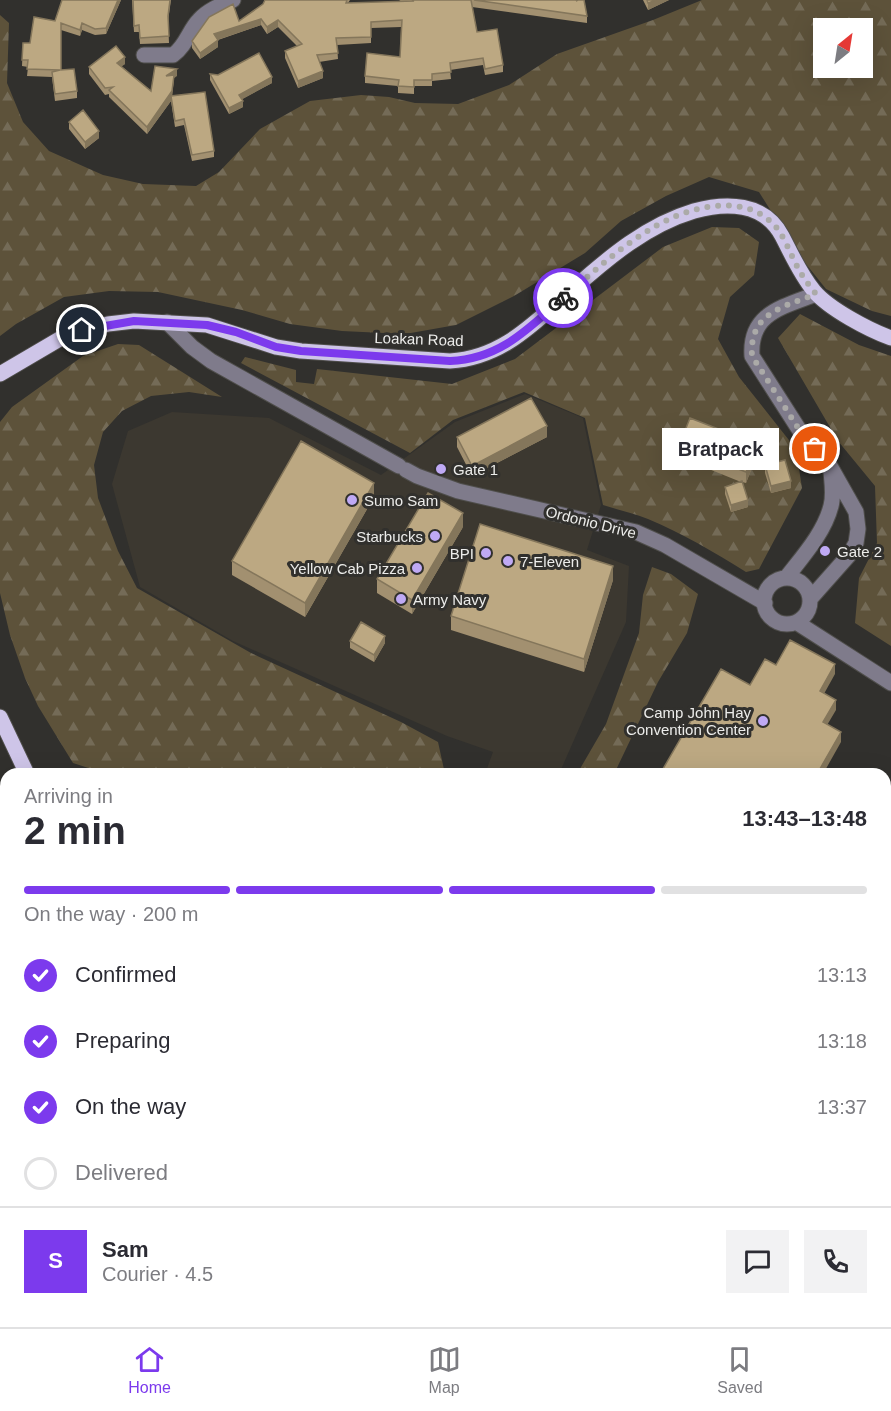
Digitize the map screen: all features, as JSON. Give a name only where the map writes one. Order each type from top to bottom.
[{"type":"main road","name":"Loakan Road","points":[[0,374],[63,337],[82,330],[134,321],[207,325],[236,332],[276,347],[301,351],[450,361],[468,360],[488,354],[511,342],[604,263],[655,226],[705,208],[730,205],[747,207],[760,213],[771,222],[781,233],[805,279],[816,294],[861,325],[891,338]]},
{"type":"main road","points":[[0,717],[24,768]]},
{"type":"street","points":[[144,55],[173,55],[183,45],[199,20],[215,8],[233,0]]},
{"type":"street","points":[[796,622],[807,613],[810,599],[849,555],[856,543],[858,529],[856,512],[830,466],[800,431],[752,356],[751,343],[762,319],[776,310],[816,294]]},
{"type":"street","name":"Ordonio Drive","points":[[167,322],[192,347],[211,360],[417,476],[458,491],[636,532],[665,545],[765,603],[766,610],[776,620],[782,623],[796,622],[891,683]]},
{"type":"street","points":[[765,603],[765,596],[772,583],[786,578],[812,545],[823,526],[831,506],[833,492],[830,466]]},
{"type":"street","points":[[786,578],[805,586],[810,599]]},
{"type":"shaded area","points":[[525,394],[583,418],[601,505],[587,550],[629,566],[626,622],[562,768],[487,768],[493,752],[447,736],[233,641],[140,587],[112,484],[128,431],[172,412],[269,418],[381,475],[455,422]]},
{"type":"green space","points":[[702,0],[891,0],[891,316],[872,311],[826,289],[798,254],[759,192],[709,177],[666,196],[621,221],[585,253],[514,296],[456,325],[405,334],[342,331],[290,324],[242,310],[158,292],[109,291],[64,297],[16,324],[0,336],[0,15],[9,23],[7,83],[23,122],[49,151],[103,175],[143,184],[196,186],[219,172],[260,129],[310,101],[361,95],[389,97],[415,103],[458,104],[509,85],[557,54]]},
{"type":"green space","points":[[712,227],[739,228],[759,242],[754,275],[730,297],[718,339],[739,377],[796,449],[802,488],[759,569],[746,572],[661,524],[603,505],[585,418],[524,392],[453,420],[410,453],[241,363],[245,357],[296,370],[296,382],[314,384],[317,369],[452,384],[515,359],[663,247]]},
{"type":"green space","points":[[800,314],[859,345],[891,356],[891,646],[855,623],[859,578],[877,543],[875,486],[838,441],[778,338]]},
{"type":"green space","points":[[118,344],[139,345],[222,397],[189,392],[151,396],[122,411],[103,432],[94,465],[98,498],[118,551],[137,588],[251,653],[401,722],[438,742],[444,768],[88,768],[73,763],[38,706],[25,678],[10,635],[0,593],[0,422],[12,407],[83,356]]},
{"type":"green space","points":[[652,567],[671,574],[698,594],[687,633],[658,682],[617,768],[580,768],[606,724],[639,633],[643,595]]},
{"type":"building","points":[[62,0],[118,0],[106,28],[95,29],[82,23],[80,30],[61,23],[61,70],[74,69],[77,91],[55,94],[52,72],[60,70],[27,69],[28,60],[22,60],[23,43],[30,43],[34,17],[55,21]]},
{"type":"building","points":[[133,0],[170,0],[169,36],[140,38],[139,25],[134,26]]},
{"type":"building","points":[[265,0],[347,0],[346,3],[471,0],[477,32],[497,29],[503,65],[485,69],[483,58],[450,63],[451,72],[432,74],[432,80],[414,80],[414,87],[398,86],[399,80],[365,76],[367,53],[400,57],[402,20],[371,22],[371,37],[336,38],[338,53],[317,55],[323,71],[298,81],[285,51],[302,44],[278,20],[267,27],[261,19],[214,34],[218,40],[200,53],[192,41],[209,17],[233,4],[239,21],[263,4]]},
{"type":"building","points":[[474,0],[584,0],[587,16]]},
{"type":"building","points":[[116,46],[125,57],[117,63],[151,91],[155,66],[177,69],[166,76],[174,75],[172,91],[147,127],[109,90],[113,87],[105,88],[89,67]]},
{"type":"building","points":[[259,53],[272,77],[239,95],[243,101],[229,108],[210,74],[218,75]]},
{"type":"building","points":[[205,92],[214,151],[192,155],[184,119],[175,121],[171,96]]},
{"type":"building","points":[[83,110],[99,131],[85,142],[69,122]]},
{"type":"building","points":[[531,398],[547,426],[472,466],[457,437]]},
{"type":"building","points":[[690,418],[757,444],[746,472],[679,446]]},
{"type":"building","points":[[301,441],[374,483],[305,603],[232,561]]},
{"type":"building","points":[[785,460],[791,481],[771,486],[765,465]]},
{"type":"building","points":[[742,481],[748,500],[731,505],[725,487]]},
{"type":"building","points":[[428,493],[463,513],[412,600],[377,579]]},
{"type":"building","points":[[480,524],[613,566],[584,659],[451,616]]},
{"type":"building","points":[[361,622],[385,636],[374,655],[350,641]]},
{"type":"building","name":"Camp John Hay Convention Center","points":[[790,640],[835,664],[820,691],[836,700],[823,722],[841,732],[820,768],[663,768],[721,669],[750,685],[765,659],[776,665]]},
{"type":"way so far","points":[[563,298],[630,243],[655,226],[678,216],[705,208],[730,205],[747,207],[760,213],[781,233],[796,265],[816,294],[776,310],[762,319],[751,343],[752,356],[800,431],[815,449]]},
{"type":"place","name":"Bratpack","points":[[815,449]]},
{"type":"place","name":"Gate 1","points":[[441,469]]},
{"type":"place","name":"Sumo Sam","points":[[352,500]]},
{"type":"place","name":"Starbucks","points":[[435,536]]},
{"type":"place","name":"Gate 2","points":[[825,551]]},
{"type":"place","name":"BPI","points":[[486,553]]},
{"type":"place","name":"7-Eleven","points":[[508,561]]},
{"type":"place","name":"Yellow Cab Pizza","points":[[417,568]]},
{"type":"place","name":"Army Navy","points":[[401,599]]},
{"type":"place","name":"Camp John Hay Convention Center","points":[[763,721]]},
{"type":"route","points":[[82,330],[134,321],[207,325],[236,332],[276,347],[301,351],[450,361],[468,360],[488,354],[511,342],[563,298]]}]
